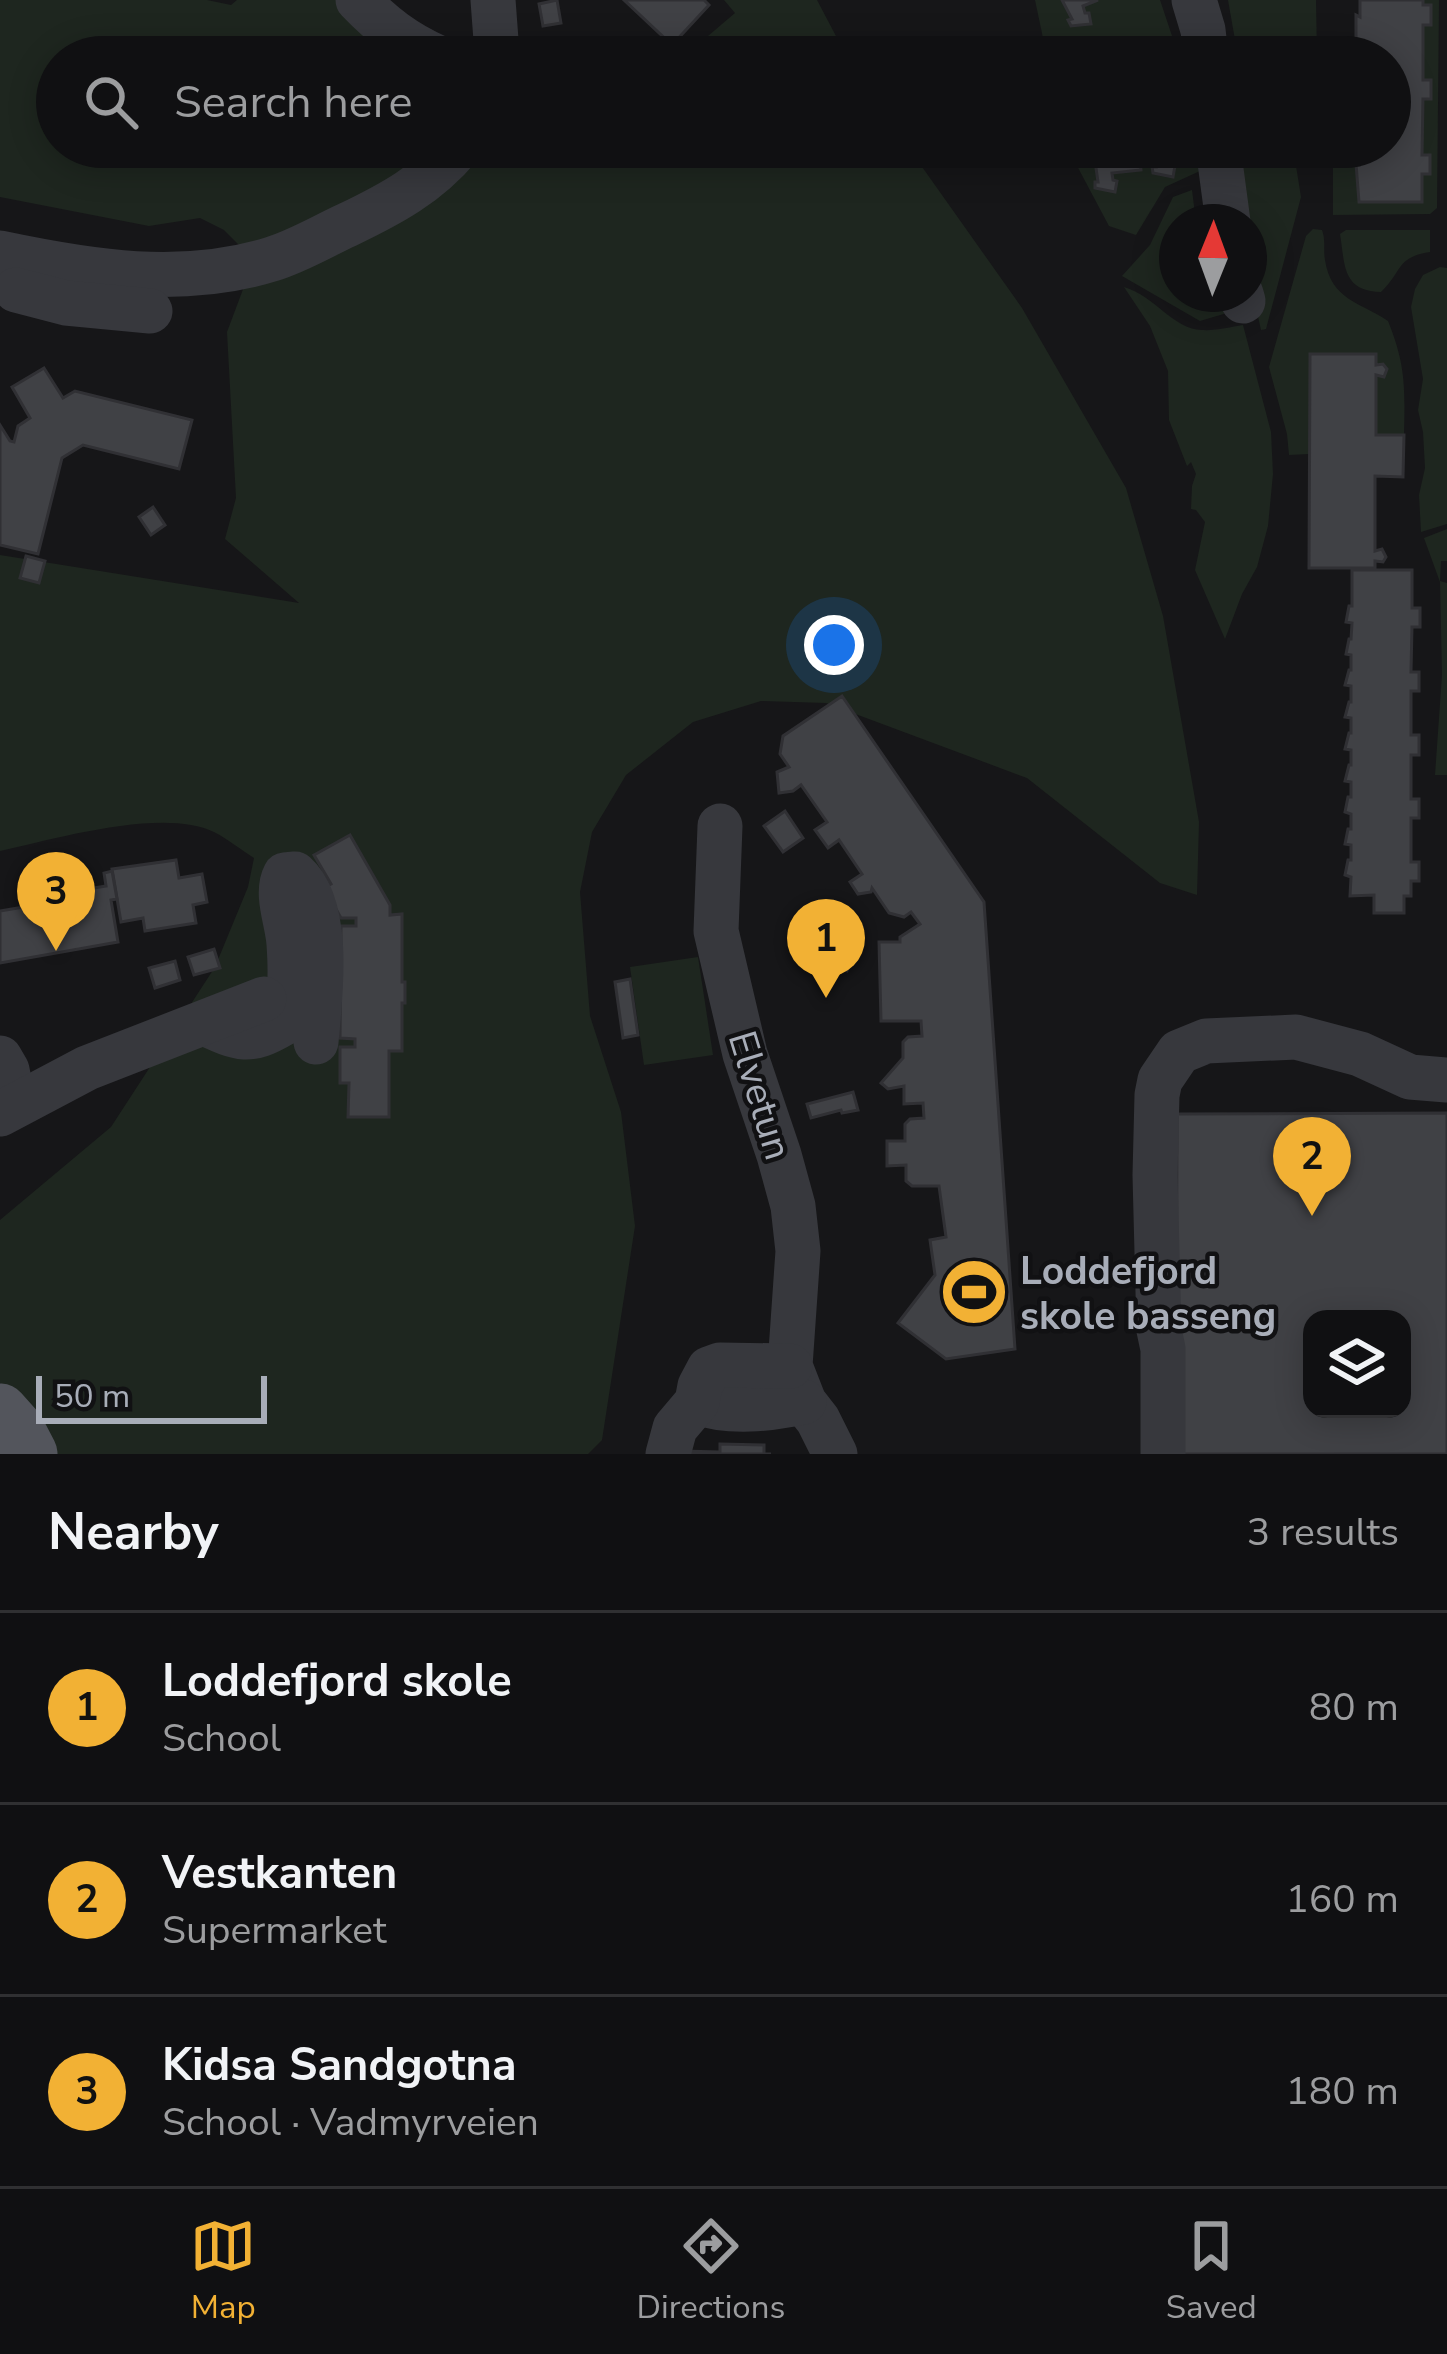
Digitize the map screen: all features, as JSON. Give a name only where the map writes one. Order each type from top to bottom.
[{"type":"street","points":[[358,0],[398,36]]},
{"type":"street","points":[[493,0],[496,36]]},
{"type":"street","points":[[1194,0],[1204,36]]},
{"type":"street","points":[[9,275],[74,268],[179,277],[230,271],[278,258],[400,200],[442,168]]},
{"type":"street","points":[[1221,168],[1226,204]]},
{"type":"street","points":[[9,275],[67,303],[150,311]]},
{"type":"street","name":"Elvetun","points":[[720,826],[716,931],[746,1054],[793,1206],[798,1251],[797,1384]]},
{"type":"street","points":[[204,1023],[257,1039],[282,1024],[290,999],[289,939],[279,885],[285,875],[295,874],[305,883],[317,922],[322,970],[316,1042]]},
{"type":"street","points":[[0,1058],[7,1070],[7,1110],[87,1068],[264,999]]},
{"type":"street","points":[[1163,1454],[1156,1115],[1160,1080],[1179,1052],[1206,1041],[1296,1037],[1360,1054],[1410,1077],[1447,1080]]},
{"type":"street","points":[[668,1454],[675,1427],[697,1402],[718,1409],[782,1406],[797,1384],[835,1454]]},
{"type":"shaded area","points":[[0,0],[207,0],[231,5],[237,0],[366,0],[426,36],[36,36],[36,168],[923,168],[1022,308],[1126,488],[1163,616],[1199,822],[1197,895],[1160,883],[1027,778],[826,703],[761,701],[693,722],[626,775],[592,832],[580,892],[590,1016],[621,1112],[635,1226],[602,1440],[588,1454],[50,1454],[0,1383],[0,1220],[111,1127],[215,967],[248,887],[254,858],[214,832],[167,823],[78,833],[0,851],[0,555],[299,603],[225,539],[236,498],[227,332],[254,260],[224,230],[200,218],[149,226],[0,197]]},
{"type":"shaded area","points":[[724,0],[817,0],[836,36],[708,36],[735,13]]},
{"type":"shaded area","points":[[1035,0],[1160,0],[1172,36],[1043,36]]},
{"type":"shaded area","points":[[1228,0],[1316,0],[1317,36],[1234,36]]},
{"type":"shaded area","points":[[1423,0],[1439,0],[1437,208],[1430,214],[1333,215],[1333,168],[1357,168],[1356,184],[1422,201],[1422,174],[1430,173],[1430,155],[1422,155],[1423,99],[1430,99],[1431,90],[1423,80],[1423,25],[1431,25],[1431,6],[1423,5]]},
{"type":"shaded area","points":[[1078,168],[1200,168],[1165,187],[1136,235],[1109,226]]},
{"type":"shaded area","points":[[1236,168],[1296,168],[1301,197],[1266,329],[1261,330],[1257,312],[1267,312],[1267,204],[1245,204]]},
{"type":"shaded area","points":[[1192,190],[1194,204],[1170,204],[1173,197]]},
{"type":"shaded area","points":[[1159,226],[1159,297],[1122,276],[1150,245]]},
{"type":"shaded area","points":[[1313,229],[1322,230],[1333,284],[1388,321],[1403,377],[1404,435],[1376,435],[1376,355],[1311,354],[1309,454],[1289,455],[1269,367],[1306,236]]},
{"type":"shaded area","points":[[1346,230],[1430,230],[1430,252],[1405,261],[1381,292],[1368,290],[1352,281],[1345,266],[1340,234]]},
{"type":"shaded area","points":[[1447,268],[1447,524],[1421,532],[1419,495],[1425,468],[1418,410],[1423,379],[1411,307],[1423,275]]},
{"type":"shaded area","points":[[1124,287],[1192,329],[1243,325],[1271,432],[1268,526],[1257,567],[1225,639],[1195,570],[1205,522],[1191,509],[1196,474],[1191,462],[1187,466],[1169,420],[1168,371],[1150,326]]},
{"type":"shaded area","points":[[1184,312],[1230,312],[1200,321]]},
{"type":"shaded area","points":[[1447,529],[1447,561],[1441,561],[1440,581],[1447,583],[1447,775],[1435,775],[1442,675],[1440,582],[1424,538]]},
{"type":"shaded area","points":[[698,957],[713,1055],[644,1065],[630,967]]},
{"type":"building","points":[[557,0],[561,23],[543,26],[539,4]]},
{"type":"building","points":[[624,0],[704,0],[709,5],[680,36],[662,36]]},
{"type":"building","points":[[1062,0],[1098,0],[1083,6],[1091,24],[1071,26]]},
{"type":"building","points":[[1360,0],[1423,0],[1423,5],[1431,5],[1431,25],[1423,25],[1423,80],[1431,80],[1431,99],[1423,99],[1422,155],[1430,155],[1430,174],[1422,174],[1422,202],[1359,202],[1356,168],[1411,168],[1411,36],[1356,36],[1356,15],[1360,17]]},
{"type":"building","points":[[1096,168],[1141,168],[1112,173],[1117,181],[1115,192],[1095,188]]},
{"type":"building","points":[[1152,168],[1175,168],[1173,177],[1153,173]]},
{"type":"building","points":[[1310,354],[1376,354],[1376,365],[1387,369],[1384,377],[1376,375],[1376,435],[1404,435],[1403,477],[1375,476],[1375,551],[1382,549],[1386,557],[1383,562],[1375,561],[1375,568],[1309,568]]},
{"type":"building","points":[[44,368],[63,398],[75,391],[192,420],[179,469],[83,445],[62,458],[38,554],[0,545],[0,425],[14,442],[18,426],[30,418],[12,387]]},
{"type":"building","points":[[153,507],[165,525],[151,535],[139,517]]},
{"type":"building","points":[[26,556],[45,561],[39,583],[20,578]]},
{"type":"building","points":[[1352,570],[1412,570],[1412,608],[1420,608],[1420,627],[1412,627],[1411,672],[1419,672],[1419,691],[1411,691],[1411,735],[1419,735],[1419,755],[1411,755],[1411,799],[1419,799],[1419,818],[1411,818],[1411,862],[1419,862],[1419,881],[1411,881],[1411,896],[1404,896],[1404,913],[1374,913],[1374,895],[1350,896],[1351,877],[1345,875],[1351,860],[1351,845],[1345,844],[1351,814],[1345,812],[1351,782],[1345,781],[1351,750],[1345,749],[1351,718],[1345,717],[1351,686],[1345,685],[1351,670],[1351,655],[1346,654],[1352,623],[1346,622],[1352,606]]},
{"type":"building","points":[[842,696],[984,902],[1015,1349],[946,1359],[898,1323],[935,1275],[930,1240],[946,1237],[939,1186],[912,1186],[906,1181],[906,1165],[887,1166],[887,1141],[905,1141],[905,1124],[924,1118],[923,1103],[904,1104],[904,1086],[888,1089],[881,1083],[903,1058],[903,1042],[922,1036],[921,1021],[881,1021],[879,942],[900,942],[900,937],[920,924],[911,912],[904,917],[889,913],[872,888],[858,894],[850,882],[862,874],[839,840],[828,848],[815,830],[827,822],[801,785],[779,793],[777,772],[789,767],[780,754],[783,736]]},
{"type":"building","points":[[785,811],[803,838],[783,852],[764,826]]},
{"type":"building","points":[[350,835],[390,905],[390,915],[402,914],[402,1051],[389,1051],[389,1117],[348,1117],[349,1083],[340,1083],[340,1047],[355,1047],[355,1039],[340,1038],[341,926],[356,926],[356,918],[341,918],[324,888],[331,884],[314,855]]},
{"type":"building","points":[[176,860],[179,878],[202,874],[207,902],[193,905],[196,923],[145,931],[143,918],[121,922],[112,869]]},
{"type":"building","points":[[112,871],[118,942],[0,963],[0,911],[41,904],[39,897],[106,886],[104,873]]},
{"type":"building","points":[[832,917],[862,927],[847,971],[818,962]]},
{"type":"building","points":[[214,949],[220,968],[194,975],[188,957]]},
{"type":"building","points":[[175,961],[180,980],[155,988],[149,968]]},
{"type":"building","points":[[630,979],[638,1035],[623,1038],[615,982]]},
{"type":"building","points":[[853,1092],[858,1110],[811,1118],[807,1104]]},
{"type":"building","points":[[1447,1113],[1447,1454],[1176,1454],[1177,1114]]},
{"type":"building","points":[[720,1444],[764,1445],[764,1454],[683,1454],[720,1452]]},
{"type":"place","name":"Kidsa Sandgotna","points":[[56,951]]},
{"type":"place","name":"Loddefjord skole","points":[[826,998]]},
{"type":"place","name":"Vestkanten","points":[[1312,1216]]},
{"type":"place","name":"Loddefjord skole basseng","points":[[974,1292]]}]
